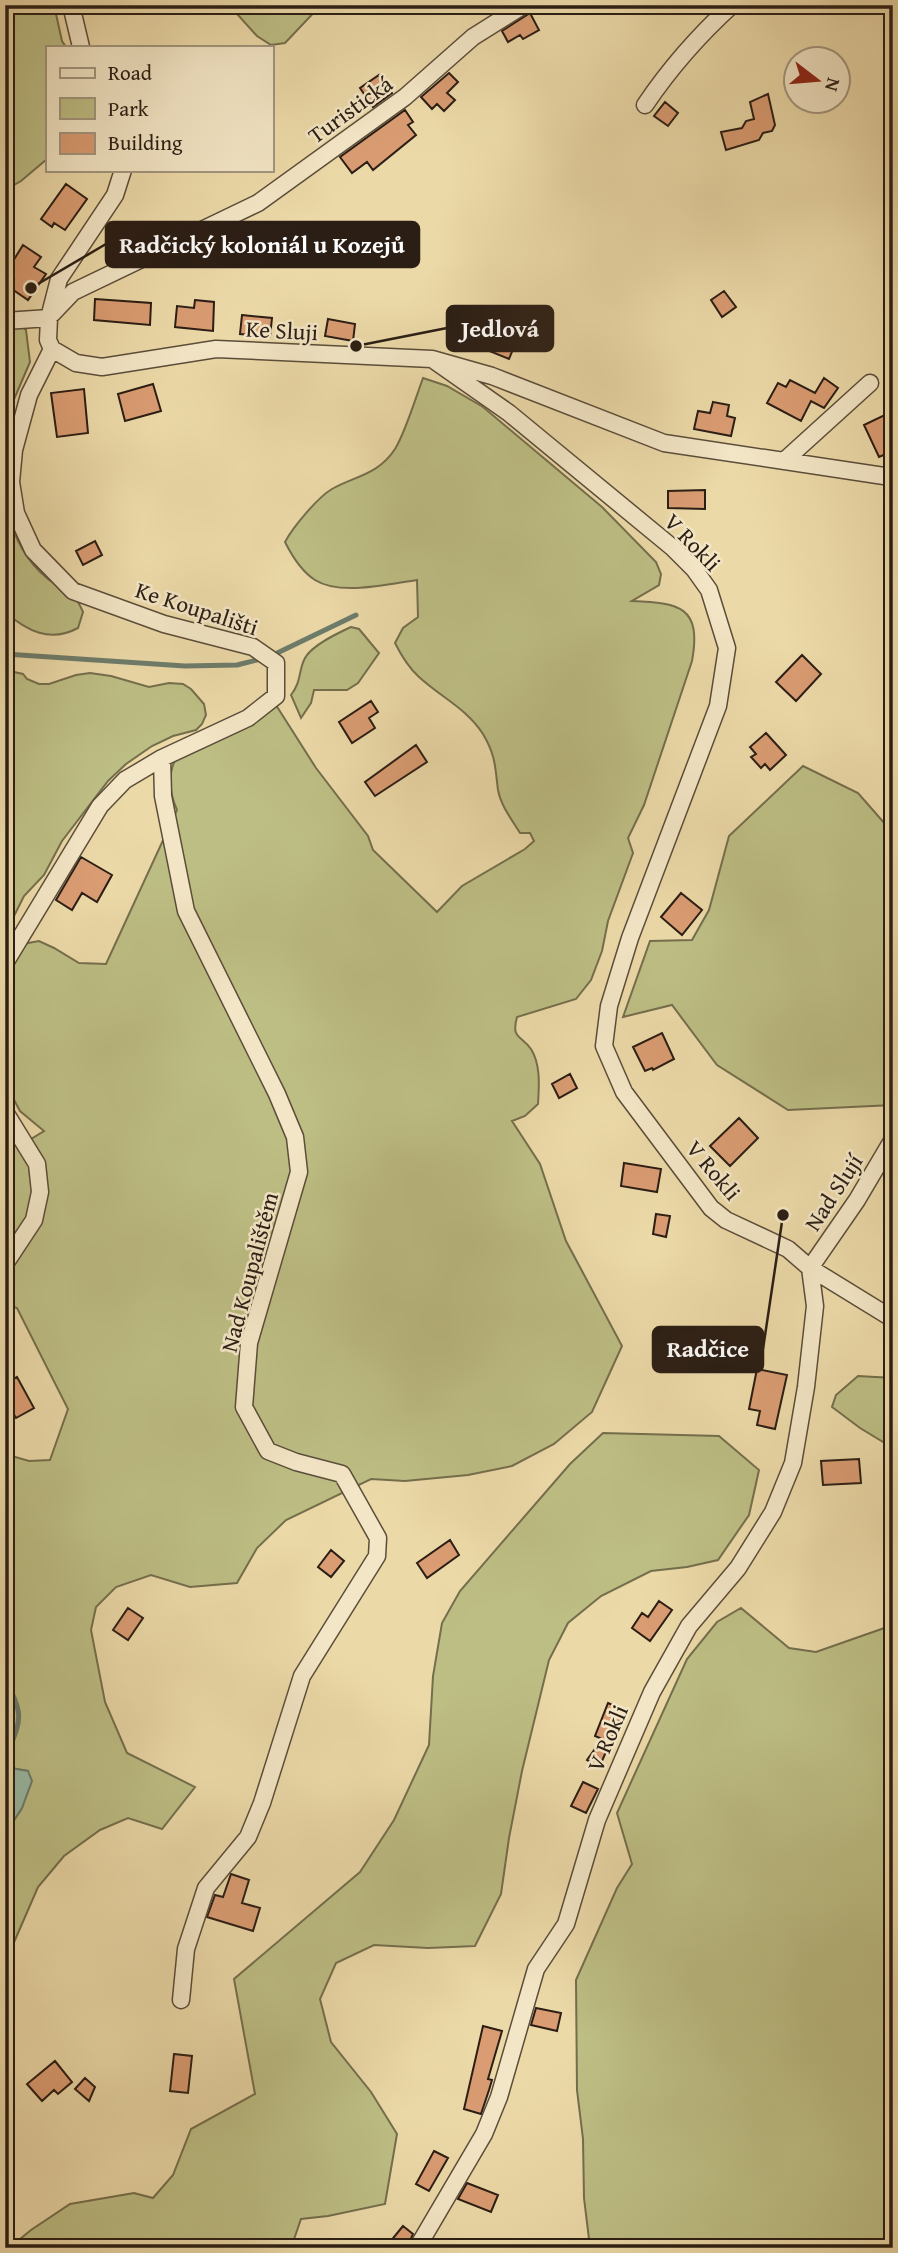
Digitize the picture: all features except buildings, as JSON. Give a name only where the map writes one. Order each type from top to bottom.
[{"type":"street","points":[[71,5],[80,46]]},
{"type":"street","name":"Turistická","points":[[49,318],[73,292],[258,203],[405,97],[473,37],[524,5]]},
{"type":"street","points":[[645,105],[667,72],[732,5]]},
{"type":"street","points":[[52,349],[48,340],[49,318],[59,279],[115,195],[122,172]]},
{"type":"street","points":[[5,321],[49,318]]},
{"type":"street","name":"Ke Sluji","points":[[52,349],[76,363],[102,367],[216,349],[432,359],[492,376],[664,443],[890,478]]},
{"type":"street","name":"Ke Koupališti","points":[[5,963],[100,806],[125,780],[163,758],[248,718],[276,696],[276,663],[253,647],[164,624],[73,591],[33,550],[16,513],[11,482],[14,450],[29,395],[52,349]]},
{"type":"street","name":"V Rokli","points":[[417,2248],[484,2134],[499,2097],[536,1969],[566,1924],[597,1820],[652,1692],[689,1626],[738,1567],[773,1513],[793,1463],[806,1387],[815,1306],[810,1268],[788,1248],[726,1220],[711,1209],[624,1092],[604,1046],[610,1006],[630,937],[718,706],[727,648],[709,590],[694,569],[673,548],[509,413],[432,359]]},
{"type":"street","points":[[784,461],[870,383]]},
{"type":"street","name":"Nad Koupalištěm","points":[[163,758],[163,796],[186,911],[277,1094],[295,1137],[299,1172],[249,1343],[244,1407],[268,1451],[342,1475],[378,1538],[377,1556],[302,1676],[262,1803],[248,1837],[206,1888],[186,1949],[181,2000]]},
{"type":"street","points":[[5,1112],[37,1164],[40,1192],[34,1220],[5,1264]]},
{"type":"street","name":"Nad Slují","points":[[810,1268],[857,1200],[893,1139]]},
{"type":"street","points":[[810,1268],[893,1319]]},
{"type":"green space","points":[[5,5],[54,5],[65,46],[46,46],[46,160],[21,181],[5,190]]},
{"type":"green space","points":[[229,5],[321,5],[285,43],[271,45],[257,36]]},
{"type":"green space","points":[[5,324],[21,326],[26,330],[30,362],[6,418],[5,459]]},
{"type":"green space","points":[[423,378],[447,386],[483,407],[602,507],[656,562],[661,574],[659,585],[632,601],[674,606],[690,618],[693,629],[692,661],[644,805],[628,838],[633,853],[608,921],[602,951],[591,980],[576,999],[517,1017],[515,1024],[516,1033],[534,1055],[539,1090],[538,1104],[525,1116],[512,1121],[540,1164],[566,1241],[622,1346],[592,1412],[554,1444],[512,1466],[468,1475],[405,1481],[371,1479],[286,1520],[257,1548],[237,1583],[190,1587],[151,1575],[116,1587],[96,1607],[91,1630],[105,1702],[127,1753],[195,1787],[162,1829],[128,1818],[100,1830],[64,1856],[38,1887],[5,1963],[5,1834],[22,1808],[28,1771],[5,1767],[5,1454],[29,1461],[50,1460],[68,1409],[17,1308],[5,1304],[5,1120],[21,1145],[44,1131],[20,1111],[5,1083],[5,969],[23,944],[39,941],[79,963],[106,964],[177,810],[170,783],[177,756],[276,705],[316,768],[368,836],[373,850],[437,912],[462,886],[534,841],[530,833],[520,833],[504,807],[499,796],[493,755],[483,734],[461,710],[415,673],[395,643],[403,628],[418,617],[417,580],[365,588],[325,585],[305,572],[285,542],[306,513],[326,493],[374,470],[388,458],[403,434]]},
{"type":"green space","points":[[5,501],[11,523],[25,554],[48,579],[72,594],[79,603],[83,612],[78,628],[58,635],[48,635],[22,625],[5,612]]},
{"type":"green space","points":[[351,627],[359,629],[379,653],[358,683],[347,690],[314,690],[311,703],[301,718],[291,695],[305,658],[319,644]]},
{"type":"green space","points":[[5,670],[23,674],[27,679],[39,684],[49,684],[90,673],[149,687],[169,683],[183,684],[204,704],[206,715],[196,730],[173,736],[152,746],[108,781],[62,841],[44,875],[24,896],[5,934]]},
{"type":"green space","points":[[803,766],[858,793],[893,833],[893,1105],[788,1110],[717,1065],[672,1005],[623,1017],[650,941],[692,940],[709,910],[729,836]]},
{"type":"green space","points":[[858,1376],[893,1378],[893,1448],[832,1407],[836,1395]]},
{"type":"green space","points":[[603,1433],[719,1436],[759,1470],[749,1515],[718,1560],[651,1571],[601,1596],[568,1623],[549,1660],[522,1771],[501,1894],[475,1946],[428,1948],[374,1945],[336,1963],[320,1999],[331,2042],[371,2092],[397,2134],[385,2204],[301,2219],[291,2248],[9,2248],[70,2204],[134,2193],[153,2198],[173,2175],[191,2129],[255,2094],[234,1979],[360,1872],[394,1820],[429,1745],[433,1676],[442,1623],[460,1591],[570,1464]]},
{"type":"green space","points":[[741,1608],[789,1648],[816,1652],[893,1625],[893,2248],[581,2248],[589,2239],[577,2090],[576,1980],[617,1888],[632,1864],[617,1813],[687,1659],[717,1622]]},
{"type":"shaded area","points":[[5,1767],[28,1771],[32,1781],[22,1808],[5,1834]]},
{"type":"waterway","points":[[271,656],[356,615]]},
{"type":"waterway","points":[[5,654],[185,666],[237,665],[261,659]]},
{"type":"waterway","points":[[5,1680],[18,1712],[17,1728],[5,1760]]},
{"type":"place","name":"Radčický koloniál u Kozejů","points":[[31,288]]},
{"type":"place","name":"Jedlová","points":[[356,346]]},
{"type":"place","name":"Radčice","points":[[783,1215]]}]
